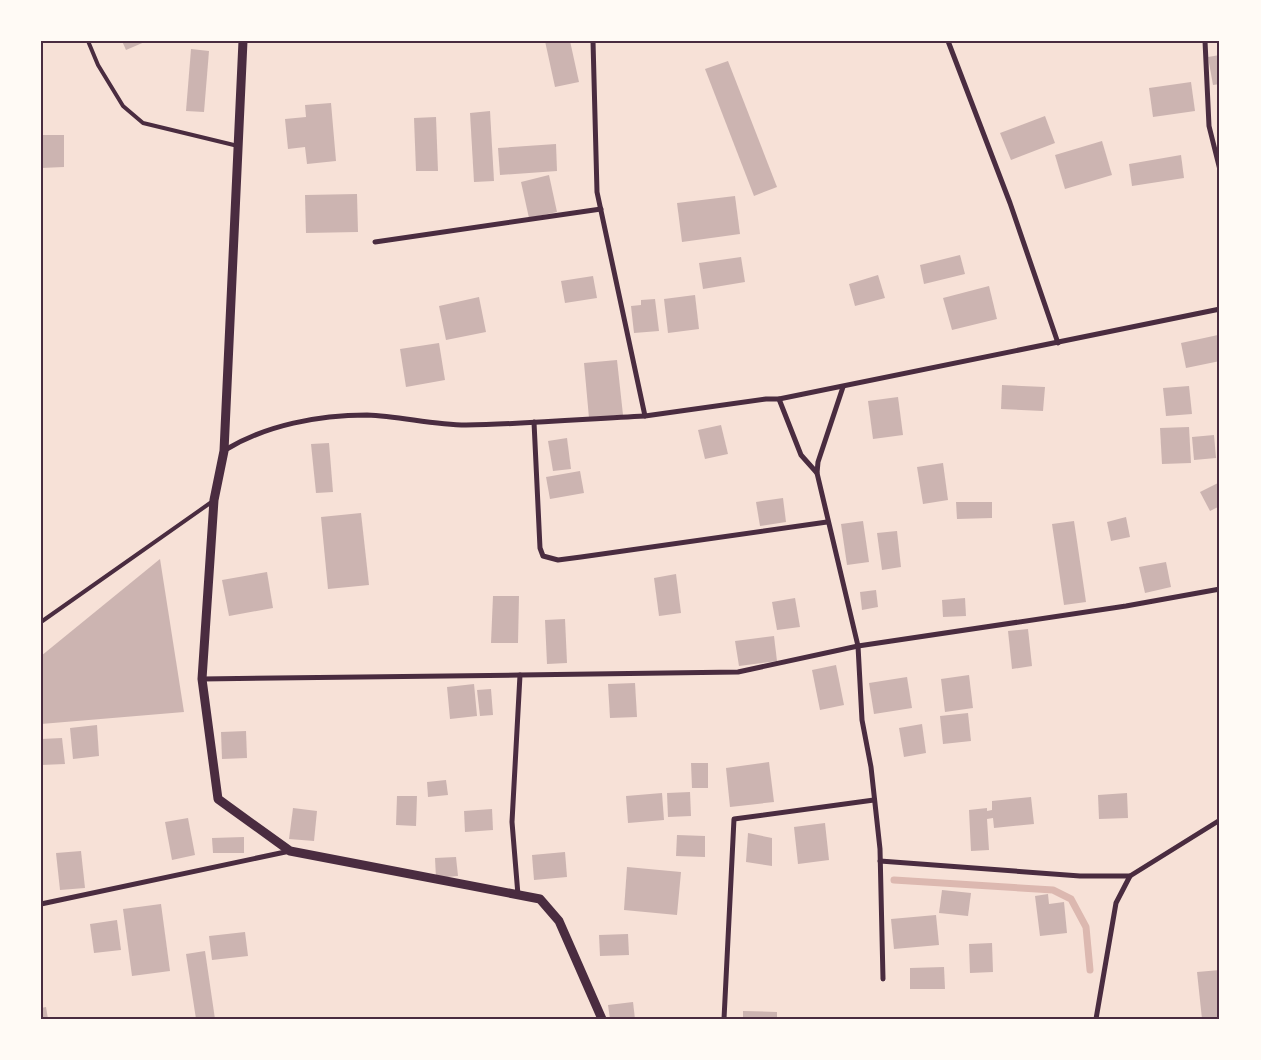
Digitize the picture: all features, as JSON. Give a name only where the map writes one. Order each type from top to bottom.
[{"type":"street","points":[[242,41],[224,451],[214,500],[202,679],[218,799],[290,851]]},
{"type":"street","points":[[593,41],[597,192],[645,416]]},
{"type":"street","points":[[948,41],[1010,203],[1058,343]]},
{"type":"street","points":[[1205,41],[1208,126],[1220,170]]},
{"type":"street","points":[[375,242],[601,209]]},
{"type":"street","points":[[224,451],[243,440],[271,429],[332,418],[367,416],[464,425],[645,416],[766,399],[779,399],[1220,309]]},
{"type":"street","points":[[843,387],[818,462],[817,473],[827,522],[858,646],[862,720],[874,800],[880,861],[883,980]]},
{"type":"street","points":[[779,399],[801,455],[817,473]]},
{"type":"street","points":[[534,422],[540,548],[543,556],[548,559],[581,557],[827,522]]},
{"type":"street","points":[[202,679],[738,672],[858,646],[1126,606],[1220,589]]},
{"type":"street","points":[[518,896],[512,822],[518,741],[520,675]]},
{"type":"street","points":[[724,1019],[734,819],[874,800]]},
{"type":"street","points":[[1096,1019],[1116,903],[1130,876],[1220,820]]},
{"type":"street","points":[[41,904],[290,851],[540,900],[559,921],[602,1019]]},
{"type":"street","points":[[880,861],[1080,876],[1130,876]]},
{"type":"lane","points":[[88,41],[98,65],[123,106],[143,123],[238,146]]},
{"type":"lane","points":[[41,622],[214,500]]},
{"type":"building","points":[[122,41],[147,41],[126,50]]},
{"type":"building","points":[[545,41],[570,41],[579,82],[555,87]]},
{"type":"building","points":[[191,49],[209,51],[204,112],[186,111]]},
{"type":"building","points":[[1220,55],[1220,84],[1213,85],[1208,57]]},
{"type":"building","points":[[728,61],[777,187],[754,196],[705,69]]},
{"type":"building","points":[[1191,82],[1195,111],[1153,117],[1149,88]]},
{"type":"building","points":[[331,103],[336,161],[307,164],[305,147],[288,149],[285,119],[306,117],[305,105]]},
{"type":"building","points":[[490,111],[494,181],[474,182],[470,113]]},
{"type":"building","points":[[1045,116],[1055,143],[1011,160],[1000,133]]},
{"type":"building","points":[[436,117],[438,171],[416,171],[414,118]]},
{"type":"building","points":[[41,135],[64,135],[64,167],[41,168]]},
{"type":"building","points":[[1102,141],[1112,175],[1065,189],[1055,155]]},
{"type":"building","points":[[556,144],[557,171],[500,175],[498,148]]},
{"type":"building","points":[[1181,155],[1184,178],[1132,186],[1129,164]]},
{"type":"building","points":[[549,175],[557,212],[529,218],[521,182]]},
{"type":"building","points":[[357,194],[358,232],[306,233],[305,195]]},
{"type":"building","points":[[735,196],[740,234],[682,242],[677,203]]},
{"type":"building","points":[[960,255],[965,274],[924,284],[920,265]]},
{"type":"building","points":[[741,257],[745,282],[703,289],[699,263]]},
{"type":"building","points":[[878,275],[885,298],[855,306],[849,284]]},
{"type":"building","points":[[593,276],[597,298],[565,303],[561,281]]},
{"type":"building","points":[[989,286],[997,319],[952,330],[943,298]]},
{"type":"building","points":[[695,295],[699,329],[668,333],[664,299]]},
{"type":"building","points":[[479,297],[486,332],[446,340],[439,306]]},
{"type":"building","points":[[655,299],[659,331],[634,333],[631,306],[641,305],[641,300]]},
{"type":"building","points":[[1218,335],[1220,361],[1186,368],[1181,343]]},
{"type":"building","points":[[439,343],[445,380],[406,387],[400,349]]},
{"type":"building","points":[[617,360],[623,415],[589,418],[584,363]]},
{"type":"building","points":[[1002,385],[1045,387],[1043,411],[1001,409]]},
{"type":"building","points":[[1189,386],[1192,414],[1166,416],[1163,388]]},
{"type":"building","points":[[898,397],[903,435],[873,439],[868,401]]},
{"type":"building","points":[[721,425],[728,454],[705,459],[698,430]]},
{"type":"building","points":[[1189,427],[1191,463],[1162,464],[1160,428]]},
{"type":"building","points":[[1214,435],[1216,458],[1194,460],[1192,437]]},
{"type":"building","points":[[567,438],[571,469],[553,471],[548,441]]},
{"type":"building","points":[[329,443],[333,492],[316,493],[311,444]]},
{"type":"building","points":[[943,463],[948,500],[923,504],[917,467]]},
{"type":"building","points":[[580,471],[584,493],[550,499],[546,477]]},
{"type":"building","points":[[1220,482],[1220,506],[1210,511],[1200,492]]},
{"type":"building","points":[[783,498],[786,522],[760,526],[756,502]]},
{"type":"building","points":[[956,502],[992,502],[992,518],[957,519]]},
{"type":"building","points":[[361,513],[369,585],[328,589],[321,517]]},
{"type":"building","points":[[1126,517],[1130,537],[1111,541],[1107,522]]},
{"type":"building","points":[[863,521],[869,562],[847,565],[841,524]]},
{"type":"building","points":[[1074,521],[1086,602],[1064,605],[1052,524]]},
{"type":"building","points":[[897,531],[901,567],[882,570],[877,533]]},
{"type":"building","points":[[160,559],[184,712],[41,724],[41,656]]},
{"type":"building","points":[[1166,562],[1171,587],[1145,593],[1139,567]]},
{"type":"building","points":[[267,572],[273,608],[229,616],[222,580]]},
{"type":"building","points":[[676,574],[681,613],[659,616],[654,578]]},
{"type":"building","points":[[876,590],[878,607],[862,610],[860,592]]},
{"type":"building","points":[[493,596],[519,596],[518,643],[491,643]]},
{"type":"building","points":[[795,598],[800,627],[777,630],[772,602]]},
{"type":"building","points":[[965,598],[966,616],[943,617],[942,600]]},
{"type":"building","points":[[565,619],[567,663],[547,664],[545,620]]},
{"type":"building","points":[[1028,629],[1032,666],[1012,669],[1008,631]]},
{"type":"building","points":[[774,636],[777,661],[739,666],[735,641]]},
{"type":"building","points":[[836,665],[844,705],[820,710],[812,670]]},
{"type":"building","points":[[969,675],[973,708],[945,712],[941,679]]},
{"type":"building","points":[[907,677],[912,708],[874,714],[869,683]]},
{"type":"building","points":[[635,683],[637,717],[610,718],[608,684]]},
{"type":"building","points":[[474,684],[477,716],[450,719],[447,687]]},
{"type":"building","points":[[491,689],[493,715],[480,716],[477,690]]},
{"type":"building","points":[[968,713],[971,741],[943,744],[940,716]]},
{"type":"building","points":[[922,724],[926,753],[904,757],[899,728]]},
{"type":"building","points":[[97,725],[99,756],[73,759],[70,728]]},
{"type":"building","points":[[246,731],[247,758],[222,759],[221,732]]},
{"type":"building","points":[[62,738],[65,764],[41,765],[41,739]]},
{"type":"building","points":[[769,762],[774,802],[730,807],[726,768]]},
{"type":"building","points":[[691,763],[708,763],[708,788],[692,788]]},
{"type":"building","points":[[446,780],[448,795],[428,797],[427,782]]},
{"type":"building","points":[[690,792],[691,816],[668,817],[667,793]]},
{"type":"building","points":[[662,793],[664,820],[628,823],[626,796]]},
{"type":"building","points":[[1127,793],[1128,818],[1099,819],[1098,795]]},
{"type":"building","points":[[397,796],[417,796],[416,826],[396,825]]},
{"type":"building","points":[[1031,797],[1034,824],[994,828],[993,818],[987,819],[989,850],[971,851],[969,810],[987,808],[987,811],[992,810],[992,801]]},
{"type":"building","points":[[293,808],[317,811],[314,841],[289,839]]},
{"type":"building","points":[[492,809],[493,830],[465,832],[464,811]]},
{"type":"building","points":[[188,818],[195,855],[172,860],[165,822]]},
{"type":"building","points":[[825,823],[829,860],[798,864],[794,827]]},
{"type":"building","points":[[748,833],[772,838],[772,866],[746,862]]},
{"type":"building","points":[[677,835],[705,836],[705,857],[676,856]]},
{"type":"building","points":[[244,837],[244,853],[213,853],[212,838]]},
{"type":"building","points":[[81,851],[85,888],[60,890],[56,853]]},
{"type":"building","points":[[565,852],[567,877],[534,880],[532,855]]},
{"type":"building","points":[[456,857],[458,876],[436,878],[435,858]]},
{"type":"building","points":[[627,867],[681,872],[677,915],[624,910]]},
{"type":"building","points":[[942,890],[971,893],[968,916],[939,913]]},
{"type":"building","points":[[1048,894],[1049,904],[1064,902],[1067,933],[1040,936],[1035,896]]},
{"type":"building","points":[[161,904],[170,971],[132,976],[123,909]]},
{"type":"building","points":[[936,915],[939,945],[894,949],[891,919]]},
{"type":"building","points":[[117,920],[121,950],[94,953],[90,924]]},
{"type":"building","points":[[245,932],[248,956],[212,960],[209,936]]},
{"type":"building","points":[[628,934],[629,955],[600,956],[599,935]]},
{"type":"building","points":[[992,943],[993,972],[970,973],[969,944]]},
{"type":"building","points":[[205,951],[215,1019],[196,1019],[186,954]]},
{"type":"building","points":[[944,967],[945,989],[910,989],[910,968]]},
{"type":"building","points":[[1220,970],[1220,1019],[1202,1019],[1197,972]]},
{"type":"building","points":[[633,1002],[635,1019],[610,1019],[608,1005]]},
{"type":"building","points":[[46,1007],[48,1019],[41,1019],[41,1008]]},
{"type":"building","points":[[743,1011],[777,1012],[777,1019],[743,1019]]},
{"type":"waterway","points":[[894,880],[1053,890],[1071,899],[1086,927],[1090,970]]}]
